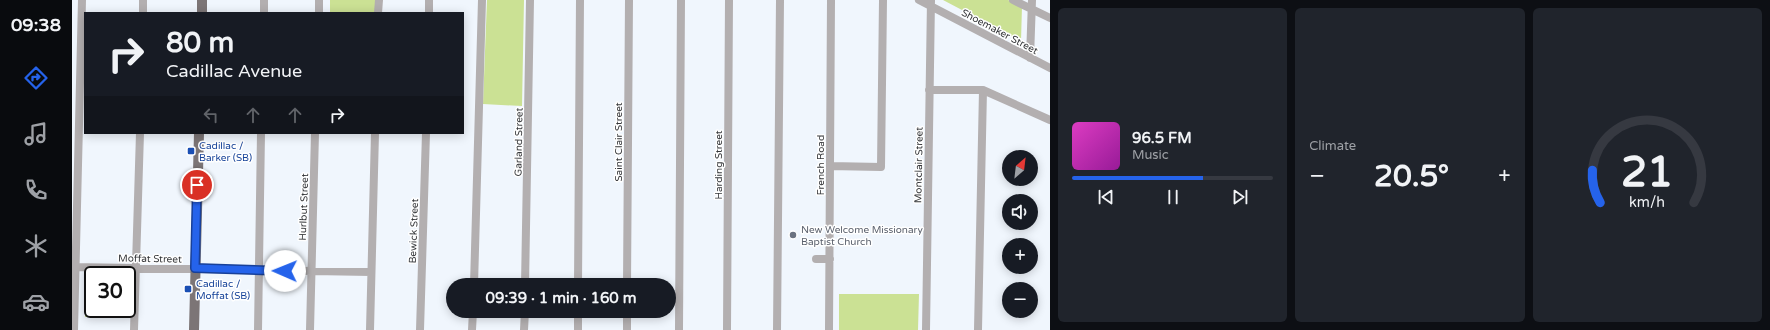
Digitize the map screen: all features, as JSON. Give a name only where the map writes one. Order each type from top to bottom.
[{"type":"main road","points":[[202,0],[202,12]]},
{"type":"main road","points":[[194,330],[198,134]]},
{"type":"street","points":[[74,330],[74,267],[82,0]]},
{"type":"street","points":[[143,0],[143,12]]},
{"type":"street","points":[[264,0],[264,12]]},
{"type":"street","points":[[319,0],[319,12]]},
{"type":"street","points":[[378,12],[379,0]]},
{"type":"street","points":[[429,0],[429,12]]},
{"type":"street","points":[[474,278],[482,0]]},
{"type":"street","name":"Garland Street","points":[[525,278],[530,0]]},
{"type":"street","points":[[578,278],[580,0]]},
{"type":"street","name":"Saint Clair Street","points":[[627,278],[629,0]]},
{"type":"street","points":[[679,330],[682,0]]},
{"type":"street","name":"Harding Street","points":[[727,330],[729,0]]},
{"type":"street","points":[[777,330],[780,0]]},
{"type":"street","name":"French Road","points":[[829,330],[831,0]]},
{"type":"street","points":[[830,166],[880,167],[883,0]]},
{"type":"street","name":"Shoemaker Street","points":[[919,0],[931,3],[1050,68]]},
{"type":"street","points":[[1013,0],[1050,18]]},
{"type":"street","points":[[1030,58],[1032,0]]},
{"type":"street","name":"Montclair Street","points":[[926,330],[931,3]]},
{"type":"street","points":[[929,90],[983,90],[1050,120]]},
{"type":"street","points":[[978,330],[983,90]]},
{"type":"street","points":[[136,268],[140,134]]},
{"type":"street","points":[[258,330],[261,134]]},
{"type":"street","name":"Hurlbut Street","points":[[310,330],[315,134]]},
{"type":"street","points":[[370,330],[374,134]]},
{"type":"street","name":"Bewick Street","points":[[420,330],[426,134]]},
{"type":"street","points":[[816,259],[830,259]]},
{"type":"street","name":"Moffat Street","points":[[74,267],[84,267]]},
{"type":"street","name":"Moffat Street","points":[[136,268],[371,272]]},
{"type":"street","points":[[134,318],[134,330]]},
{"type":"street","points":[[472,330],[473,318]]},
{"type":"street","points":[[524,330],[525,318]]},
{"type":"street","points":[[578,318],[578,330]]},
{"type":"street","points":[[627,318],[627,330]]},
{"type":"green space","points":[[330,0],[377,0],[376,12],[330,12]]},
{"type":"green space","points":[[487,0],[524,0],[522,106],[483,104]]},
{"type":"green space","points":[[943,0],[1008,0],[1022,6],[1021,41]]},
{"type":"green space","points":[[839,294],[919,294],[918,330],[839,330]]},
{"type":"place","name":"Cadillac / Barker (SB)","points":[[191,151]]},
{"type":"place","name":"New Welcome Missionary Baptist Church","points":[[793,235]]},
{"type":"place","name":"Cadillac / Moffat (SB)","points":[[188,289]]},
{"type":"route","points":[[197,185],[195,268],[285,271]]}]
